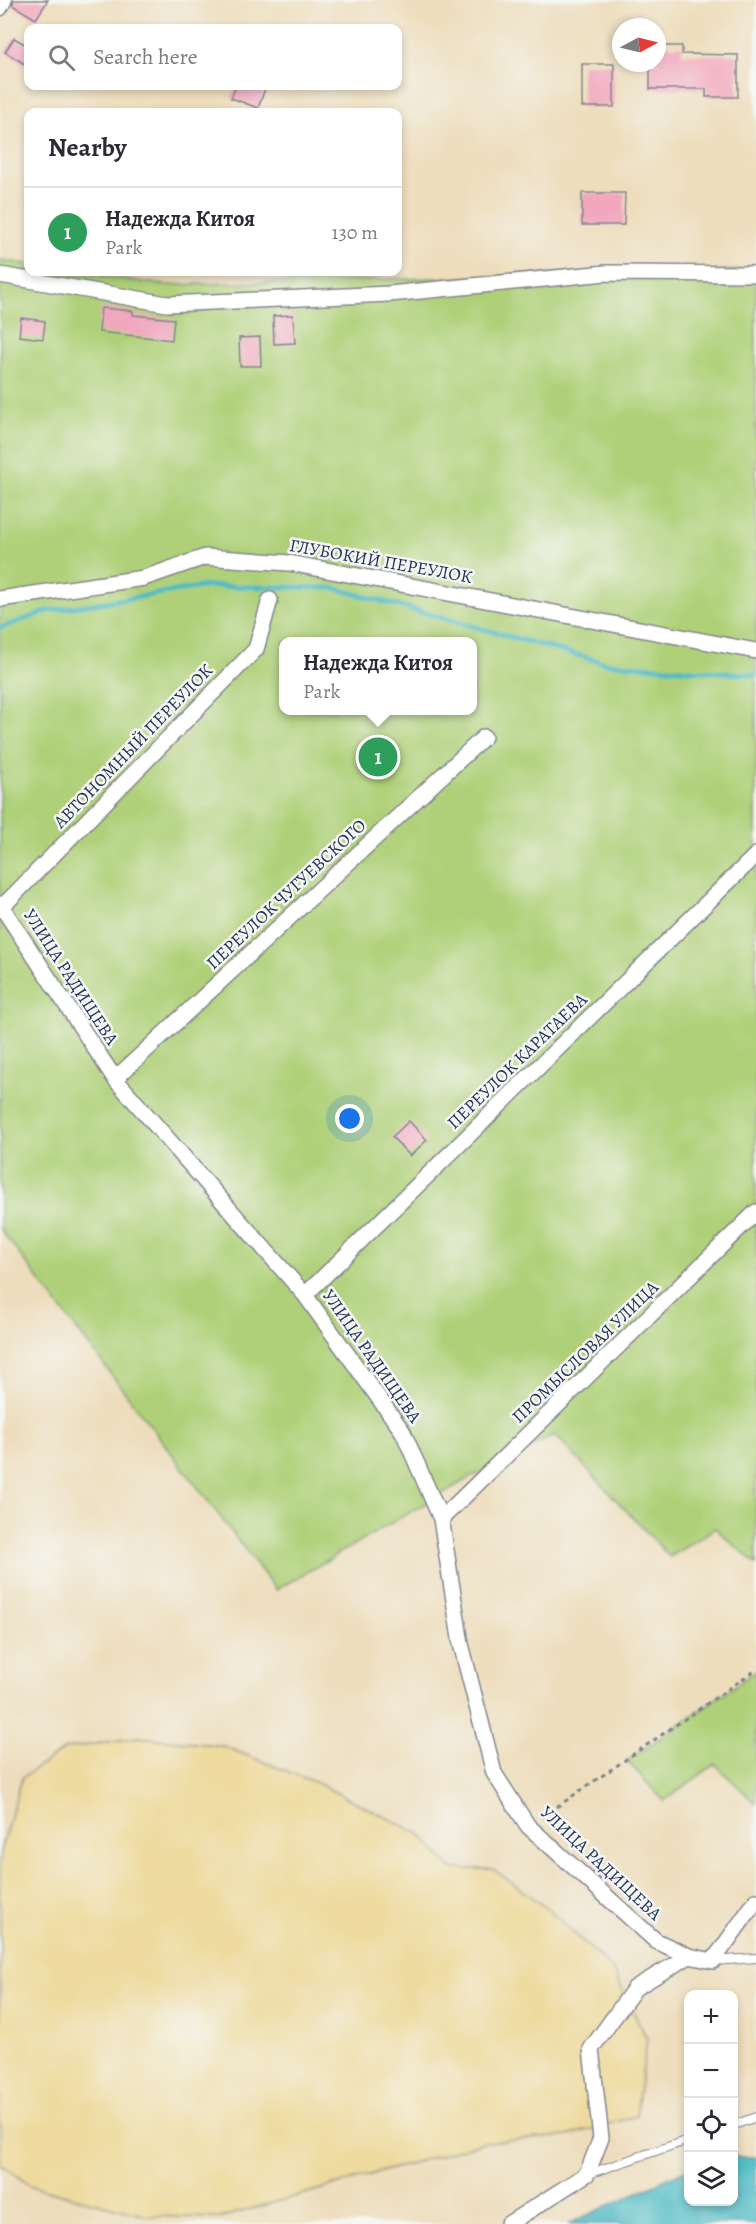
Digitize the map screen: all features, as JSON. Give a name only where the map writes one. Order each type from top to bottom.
[{"type":"street","points":[[0,8],[4,0]]},
{"type":"street","points":[[0,275],[167,304],[389,294],[606,273],[756,274]]},
{"type":"street","name":"ГЛУБОКИЙ ПЕРЕУЛОК","points":[[0,599],[144,578],[205,557],[289,563],[756,651]]},
{"type":"street","name":"АВТОНОМНЫЙ ПЕРЕУЛОК","points":[[1,905],[256,649],[270,600]]},
{"type":"street","name":"ПЕРЕУЛОК ЧУГУЕВСКОГО","points":[[115,1079],[484,737]]},
{"type":"street","name":"ПЕРЕУЛОК КАРАТАЕВА","points":[[305,1295],[756,855]]},
{"type":"street","name":"УЛИЦА РАДИЩЕВА","points":[[1,905],[115,1079],[305,1295],[403,1432],[441,1519],[461,1644],[494,1773],[528,1826],[656,1941],[689,1956],[712,1961]]},
{"type":"street","name":"ПРОМЫСЛОВАЯ УЛИЦА","points":[[441,1519],[756,1212]]},
{"type":"street","points":[[712,1961],[756,1901]]},
{"type":"street","points":[[508,2224],[587,2174],[601,2138],[591,2049],[635,1988],[689,1956]]},
{"type":"lane","points":[[712,1961],[756,1958]]},
{"type":"lane","points":[[738,2124],[756,2117]]},
{"type":"lane","points":[[587,2174],[684,2141]]},
{"type":"path","points":[[528,1826],[756,1670]]},
{"type":"green space","points":[[0,260],[24,263],[24,276],[102,276],[164,285],[756,270],[756,1564],[715,1528],[670,1557],[555,1435],[469,1478],[276,1590],[0,1229]]},
{"type":"green space","points":[[756,1671],[756,1804],[715,1764],[664,1801],[627,1761]]},
{"type":"sand","points":[[139,1737],[223,1746],[317,1783],[420,1834],[452,1869],[493,1869],[549,1910],[612,1969],[647,2039],[636,2116],[568,2136],[485,2142],[220,2218],[146,2216],[31,2186],[0,2164],[0,1851],[22,1778],[65,1749]]},
{"type":"water","points":[[738,2157],[756,2157],[756,2224],[568,2224],[684,2171],[684,2206],[738,2206]]},
{"type":"building","points":[[14,0],[48,0],[36,19],[12,5]]},
{"type":"building","points":[[14,38],[24,44],[24,64],[5,52]]},
{"type":"building","points":[[666,46],[682,46],[682,54],[738,55],[738,97],[706,97],[706,89],[650,89],[650,72],[666,72]]},
{"type":"building","points":[[582,64],[612,64],[614,107],[582,107]]},
{"type":"building","points":[[234,90],[265,90],[258,108],[231,98]]},
{"type":"building","points":[[582,193],[625,193],[624,225],[582,225]]},
{"type":"building","points":[[101,308],[133,311],[133,315],[174,319],[172,340],[99,332]]},
{"type":"building","points":[[293,315],[295,343],[274,344],[273,316]]},
{"type":"building","points":[[21,318],[45,321],[43,339],[19,336]]},
{"type":"building","points":[[260,337],[261,366],[240,366],[239,338]]},
{"type":"building","points":[[409,1121],[427,1140],[410,1156],[392,1137]]},
{"type":"waterway","points":[[0,628],[48,611],[207,586],[334,588],[606,663],[756,675]]},
{"type":"place","name":"Надежда Китоя","points":[[378,757]]}]
